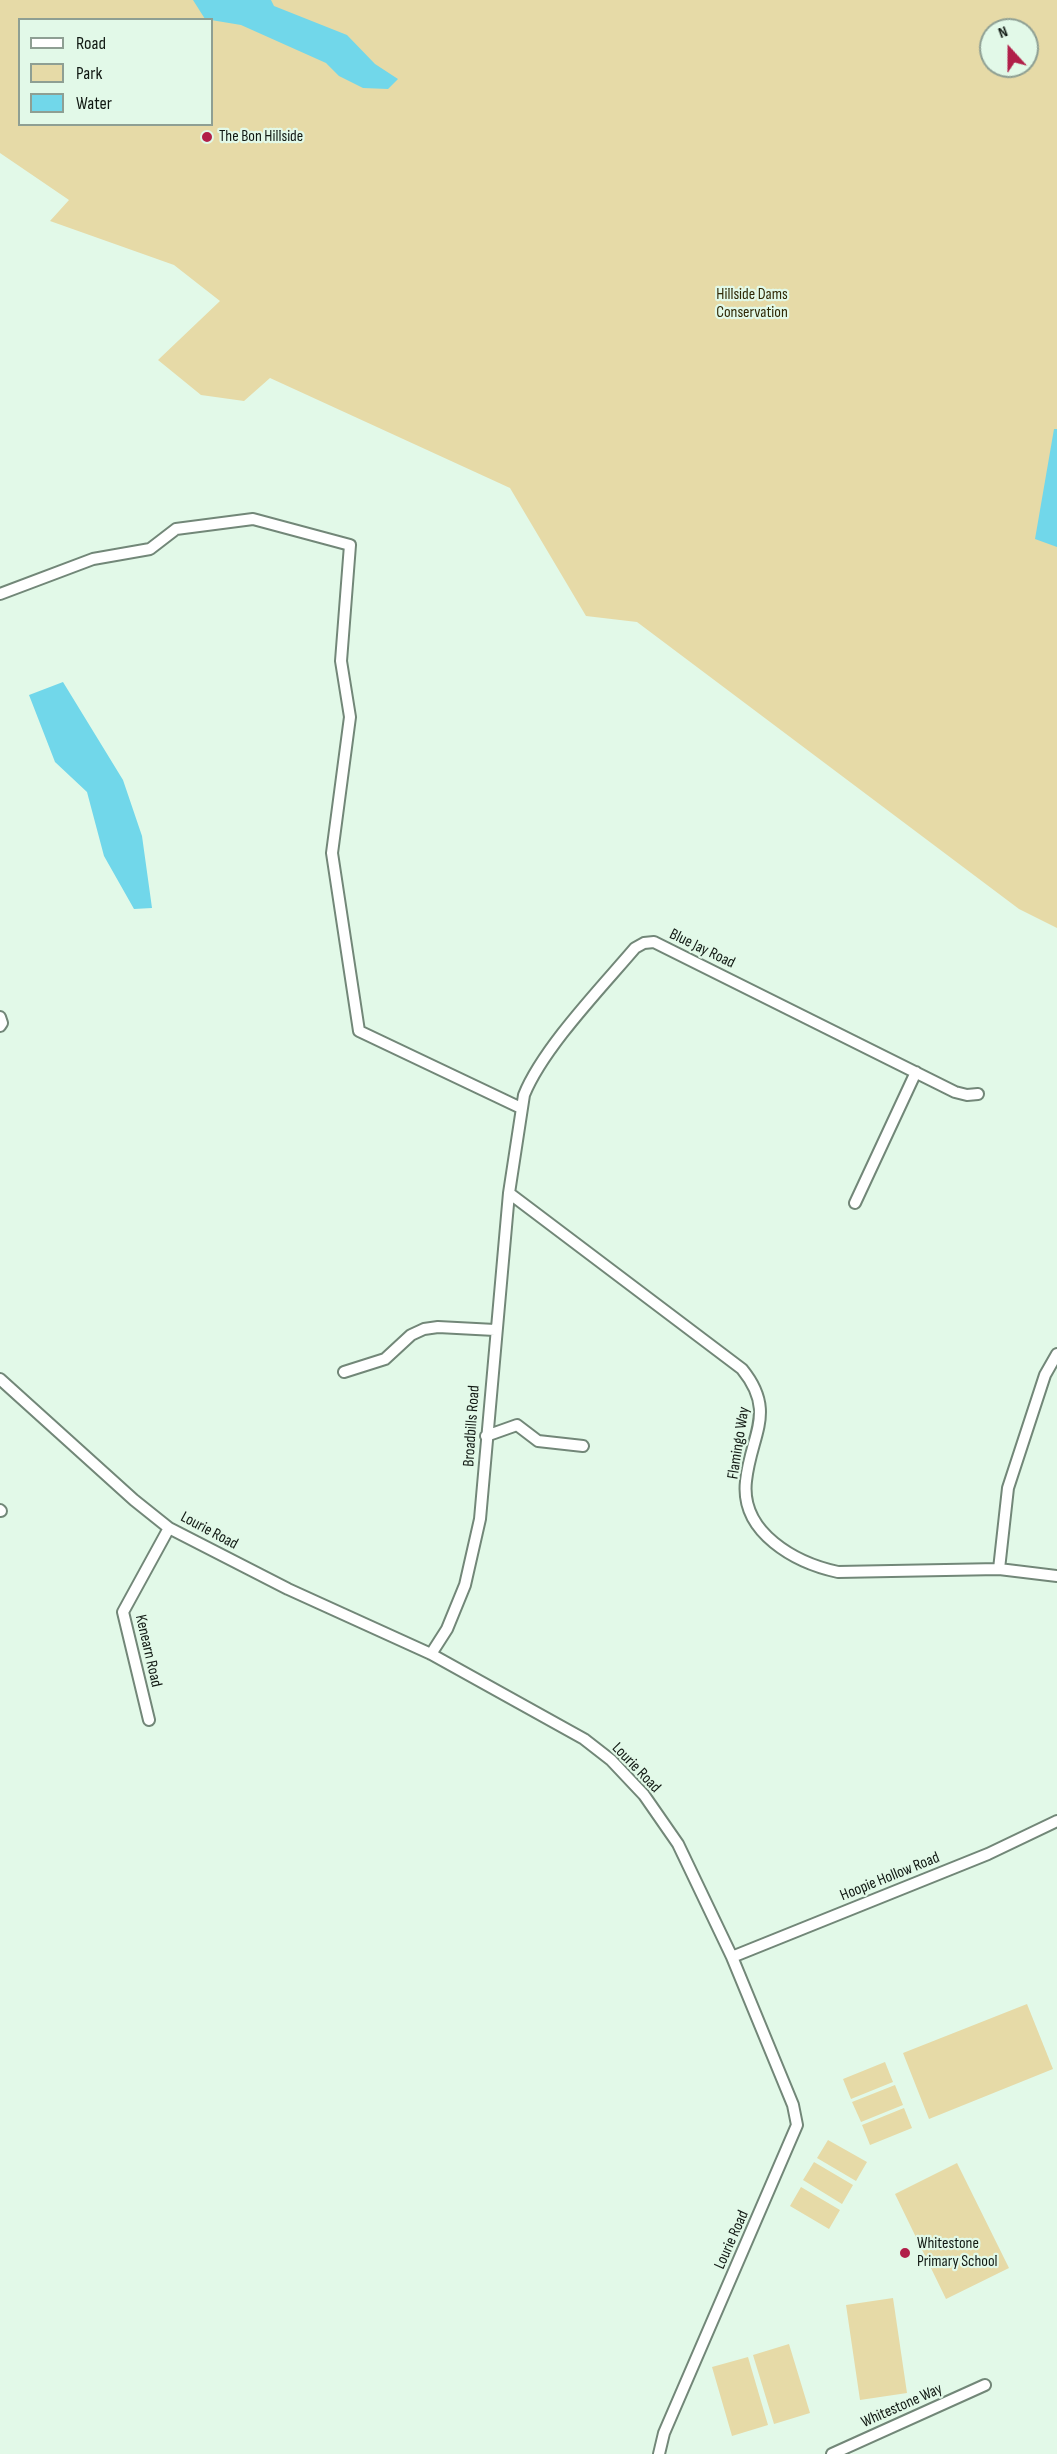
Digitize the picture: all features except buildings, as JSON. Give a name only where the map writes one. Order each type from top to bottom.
[{"type":"street","points":[[0,594],[93,559],[150,549],[176,530],[253,519],[350,545],[341,661],[350,717],[332,854],[359,1031],[521,1108]]},
{"type":"street","name":"Blue Jay Road","points":[[509,1193],[521,1108],[529,1083],[563,1035],[635,948],[649,942],[654,942],[955,1092],[967,1095],[978,1094]]},
{"type":"street","points":[[855,1203],[916,1072]]},
{"type":"street","name":"Broadbills Road","points":[[431,1654],[447,1629],[472,1560],[480,1519],[495,1330],[509,1193]]},
{"type":"street","name":"Flamingo Way","points":[[509,1193],[742,1368],[752,1380],[759,1393],[760,1417],[745,1482],[752,1514],[770,1541],[792,1557],[815,1567],[838,1572],[999,1569],[1057,1576]]},
{"type":"street","points":[[344,1372],[385,1359],[411,1335],[424,1329],[438,1327],[495,1330]]},
{"type":"street","points":[[999,1569],[1008,1488],[1045,1375],[1057,1354]]},
{"type":"street","name":"Lourie Road","points":[[0,1379],[134,1500],[169,1528],[288,1589],[431,1654],[584,1739],[627,1776],[678,1844],[732,1957],[793,2105],[797,2125],[664,2433],[659,2454]]},
{"type":"street","points":[[486,1436],[517,1425],[538,1441],[582,1446]]},
{"type":"street","name":"Kenearn Road","points":[[149,1720],[123,1612],[169,1528]]},
{"type":"street","name":"Hoopie Hollow Road","points":[[732,1957],[988,1854],[1057,1821]]},
{"type":"street","name":"Whitestone Way","points":[[836,2453],[985,2385]]},
{"type":"green space","name":"Hillside Dams Conservation","points":[[0,0],[1057,0],[1057,928],[1019,909],[637,622],[586,616],[510,488],[270,378],[244,401],[201,395],[158,360],[220,301],[174,265],[50,221],[69,200],[0,153]]},
{"type":"green space","points":[[1027,2004],[1053,2069],[929,2119],[903,2053]]},
{"type":"green space","points":[[885,2062],[893,2082],[851,2099],[843,2079]]},
{"type":"green space","points":[[895,2085],[903,2105],[861,2122],[852,2102]]},
{"type":"green space","points":[[904,2108],[912,2128],[870,2145],[862,2125]]},
{"type":"green space","points":[[828,2140],[867,2162],[856,2181],[817,2158]]},
{"type":"green space","points":[[814,2162],[853,2185],[842,2204],[803,2180]]},
{"type":"green space","points":[[957,2163],[1009,2268],[946,2299],[895,2194]]},
{"type":"green space","points":[[801,2187],[840,2210],[829,2229],[790,2206]]},
{"type":"green space","points":[[893,2298],[907,2393],[860,2400],[846,2305]]},
{"type":"green space","points":[[789,2344],[810,2413],[774,2424],[753,2355]]},
{"type":"green space","points":[[748,2357],[768,2425],[732,2436],[712,2367]]},
{"type":"water","points":[[193,0],[271,0],[274,6],[347,35],[375,64],[398,79],[388,89],[363,88],[339,76],[326,63],[241,25],[204,18]]},
{"type":"water","points":[[1054,429],[1057,429],[1057,547],[1035,539]]},
{"type":"water","points":[[63,682],[123,780],[142,836],[152,908],[134,909],[104,856],[87,792],[55,762],[29,695]]},
{"type":"place","name":"The Bon Hillside","points":[[207,137]]},
{"type":"place","name":"Whitestone Primary School","points":[[905,2253]]}]
